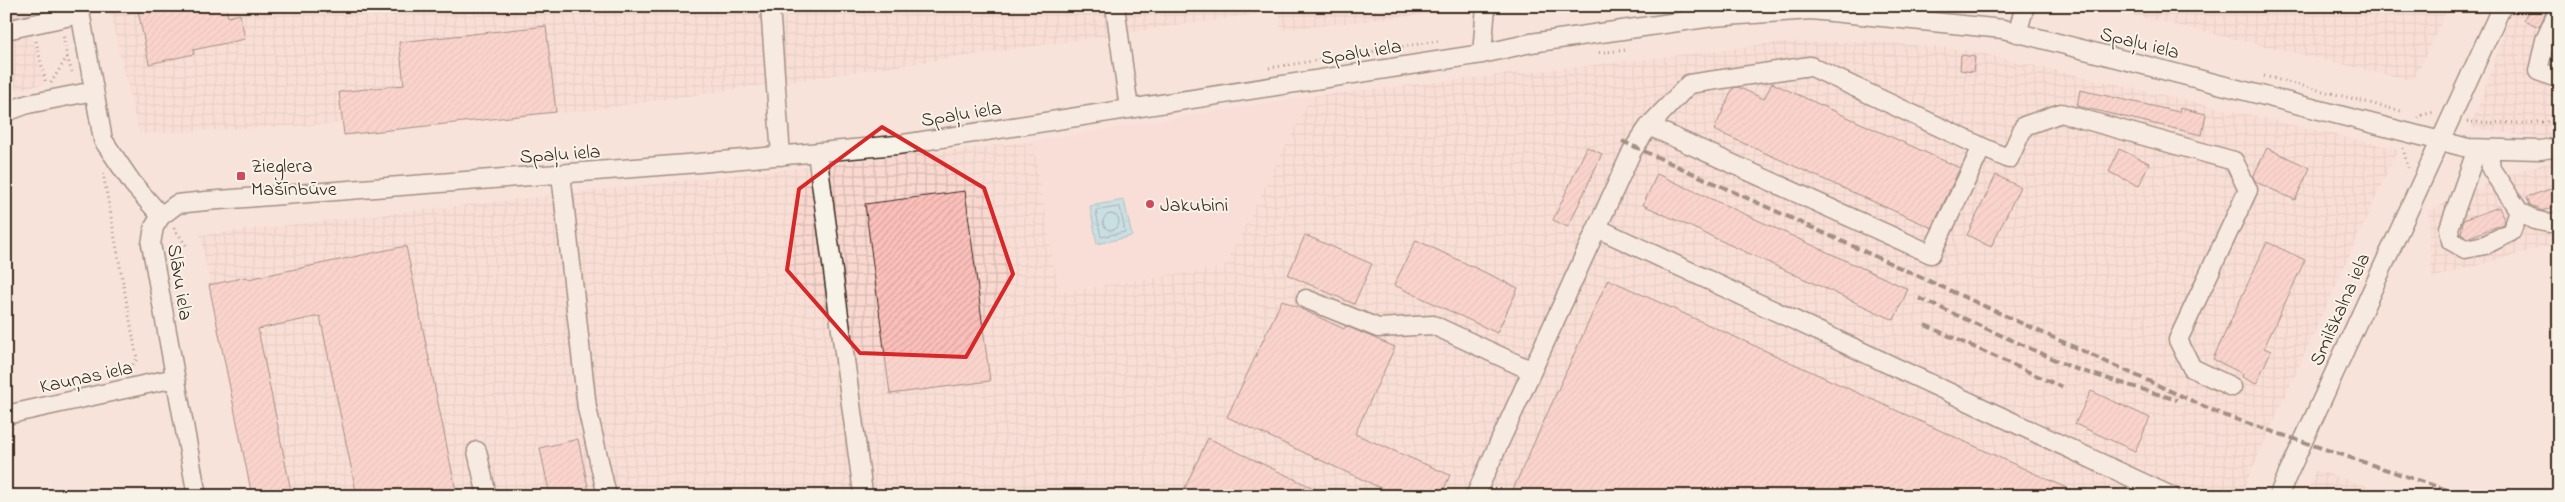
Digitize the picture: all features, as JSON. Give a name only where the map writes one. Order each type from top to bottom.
[{"type":"street","points":[[770,6],[781,156]]},
{"type":"street","points":[[1115,6],[1129,109]]},
{"type":"street","points":[[1482,54],[1486,6]]},
{"type":"street","points":[[2017,33],[2025,6]]},
{"type":"street","name":"Smilškalna iela","points":[[2278,496],[2502,6]]},
{"type":"street","points":[[2559,9],[2545,40],[2538,70],[2559,79]]},
{"type":"street","points":[[6,30],[60,18],[80,10]]},
{"type":"street","name":"Slāvu iela","points":[[80,10],[103,140],[133,184],[161,216],[154,227],[152,244],[196,496]]},
{"type":"street","name":"Spaļu iela","points":[[161,216],[177,204],[206,201],[561,174],[897,145],[1482,54],[1531,43],[1713,17],[1811,10],[2003,29],[2440,141],[2483,149],[2540,150],[2559,147]]},
{"type":"street","points":[[1475,496],[1632,151],[1649,126],[1689,84],[1810,66],[2009,159],[2024,126],[2061,113],[2234,161],[2248,190],[2178,340],[2192,368],[2232,386]]},
{"type":"street","points":[[6,112],[28,104],[94,91]]},
{"type":"street","points":[[1649,126],[1931,254],[1982,146]]},
{"type":"street","points":[[2483,149],[2491,169],[2519,211],[2534,220],[2549,223],[2559,221]]},
{"type":"street","points":[[2483,149],[2461,189],[2449,228],[2451,241],[2465,249],[2486,245],[2511,232],[2519,211]]},
{"type":"street","points":[[817,153],[863,493]]},
{"type":"street","points":[[561,174],[587,408],[607,496]]},
{"type":"street","points":[[1597,228],[2171,496]]},
{"type":"street","points":[[1306,299],[1378,328],[1433,325],[1532,372]]},
{"type":"street","name":"Kauņas iela","points":[[6,415],[175,378]]},
{"type":"street","points":[[477,451],[488,496]]},
{"type":"path","points":[[33,24],[46,87],[67,56],[60,18]]},
{"type":"path","points":[[2461,121],[2521,123],[2559,121]]},
{"type":"path","points":[[101,163],[137,359],[126,374]]},
{"type":"path","points":[[161,216],[178,231],[188,248]]},
{"type":"highlighted area","points":[[882,127],[984,188],[1013,274],[966,357],[860,353],[787,270],[799,189]]},
{"type":"shaded area","points":[[6,6],[25,6],[44,84],[6,92]]},
{"type":"shaded area","points":[[108,6],[1503,6],[1281,30],[1279,11],[578,112],[139,134]]},
{"type":"shaded area","points":[[2094,6],[2449,6],[2413,81]]},
{"type":"shaded area","points":[[2513,6],[2559,6],[2559,137],[2549,140],[2471,128]]},
{"type":"shaded area","points":[[1871,41],[1967,50],[2398,149],[2240,496],[253,496],[200,235],[1033,141],[1059,292],[1224,267],[1311,96],[1773,43]]},
{"type":"shaded area","name":"Jakubini","points":[[1311,96],[1224,267],[1059,292],[1033,141]]},
{"type":"shaded area","points":[[2559,158],[2559,243],[2432,278],[2428,211],[2499,178]]},
{"type":"shaded area","points":[[2316,470],[2399,496],[2304,496]]},
{"type":"water","points":[[1124,200],[1132,236],[1097,244],[1090,206]]},
{"type":"building","points":[[137,6],[226,6],[228,17],[240,14],[245,39],[193,50],[194,54],[149,64]]},
{"type":"building","points":[[2530,6],[2549,6],[2539,27],[2524,20]]},
{"type":"building","points":[[546,26],[556,112],[344,135],[339,92],[404,85],[399,42]]},
{"type":"building","points":[[1961,55],[1975,57],[1973,72],[1960,70]]},
{"type":"building","points":[[1772,83],[1960,168],[1932,228],[1714,130],[1733,88],[1738,87],[1764,99]]},
{"type":"building","points":[[2080,90],[2179,112],[2180,108],[2206,114],[2202,135],[2077,106]]},
{"type":"building","points":[[1587,147],[1602,154],[1568,227],[1553,220]]},
{"type":"building","points":[[2267,148],[2310,168],[2295,200],[2256,182],[2253,177]]},
{"type":"building","points":[[2119,149],[2149,163],[2139,186],[2109,172]]},
{"type":"building","points":[[1657,174],[1908,289],[1894,320],[1643,205]]},
{"type":"building","points":[[1996,175],[2020,187],[1991,247],[1967,235]]},
{"type":"building","points":[[2559,186],[2559,205],[2542,211],[2530,205],[2527,197]]},
{"type":"building","points":[[965,191],[990,381],[890,394],[865,204]]},
{"type":"building","points":[[2499,207],[2504,219],[2503,224],[2467,238],[2461,234],[2463,220]]},
{"type":"building","points":[[1305,235],[1372,264],[1354,304],[1288,275]]},
{"type":"building","points":[[1416,240],[1518,288],[1497,333],[1394,285]]},
{"type":"building","points":[[2267,242],[2305,260],[2264,348],[2271,351],[2256,384],[2242,377],[2243,374],[2213,359]]},
{"type":"building","points":[[406,246],[457,496],[357,496],[320,316],[258,329],[292,496],[252,496],[209,285],[247,277],[248,279]]},
{"type":"building","points":[[1608,279],[2084,496],[1510,496]]},
{"type":"building","points":[[1282,300],[1344,329],[1346,326],[1395,347],[1355,434],[1450,475],[1441,496],[1398,496],[1227,417]]},
{"type":"building","points":[[2091,391],[2150,418],[2135,451],[2075,424]]},
{"type":"building","points":[[1208,438],[1330,496],[1181,496]]},
{"type":"building","points":[[578,439],[590,496],[550,496],[540,448]]},
{"type":"railway","points":[[1622,141],[2223,415],[2465,496]]},
{"type":"railway","points":[[1919,298],[2073,368],[2177,400]]},
{"type":"railway","points":[[1925,325],[2062,387]]},
{"type":"place","name":"Zieglera Mašīnbūve","points":[[241,176]]},
{"type":"place","name":"Jakubini","points":[[1150,204]]}]
